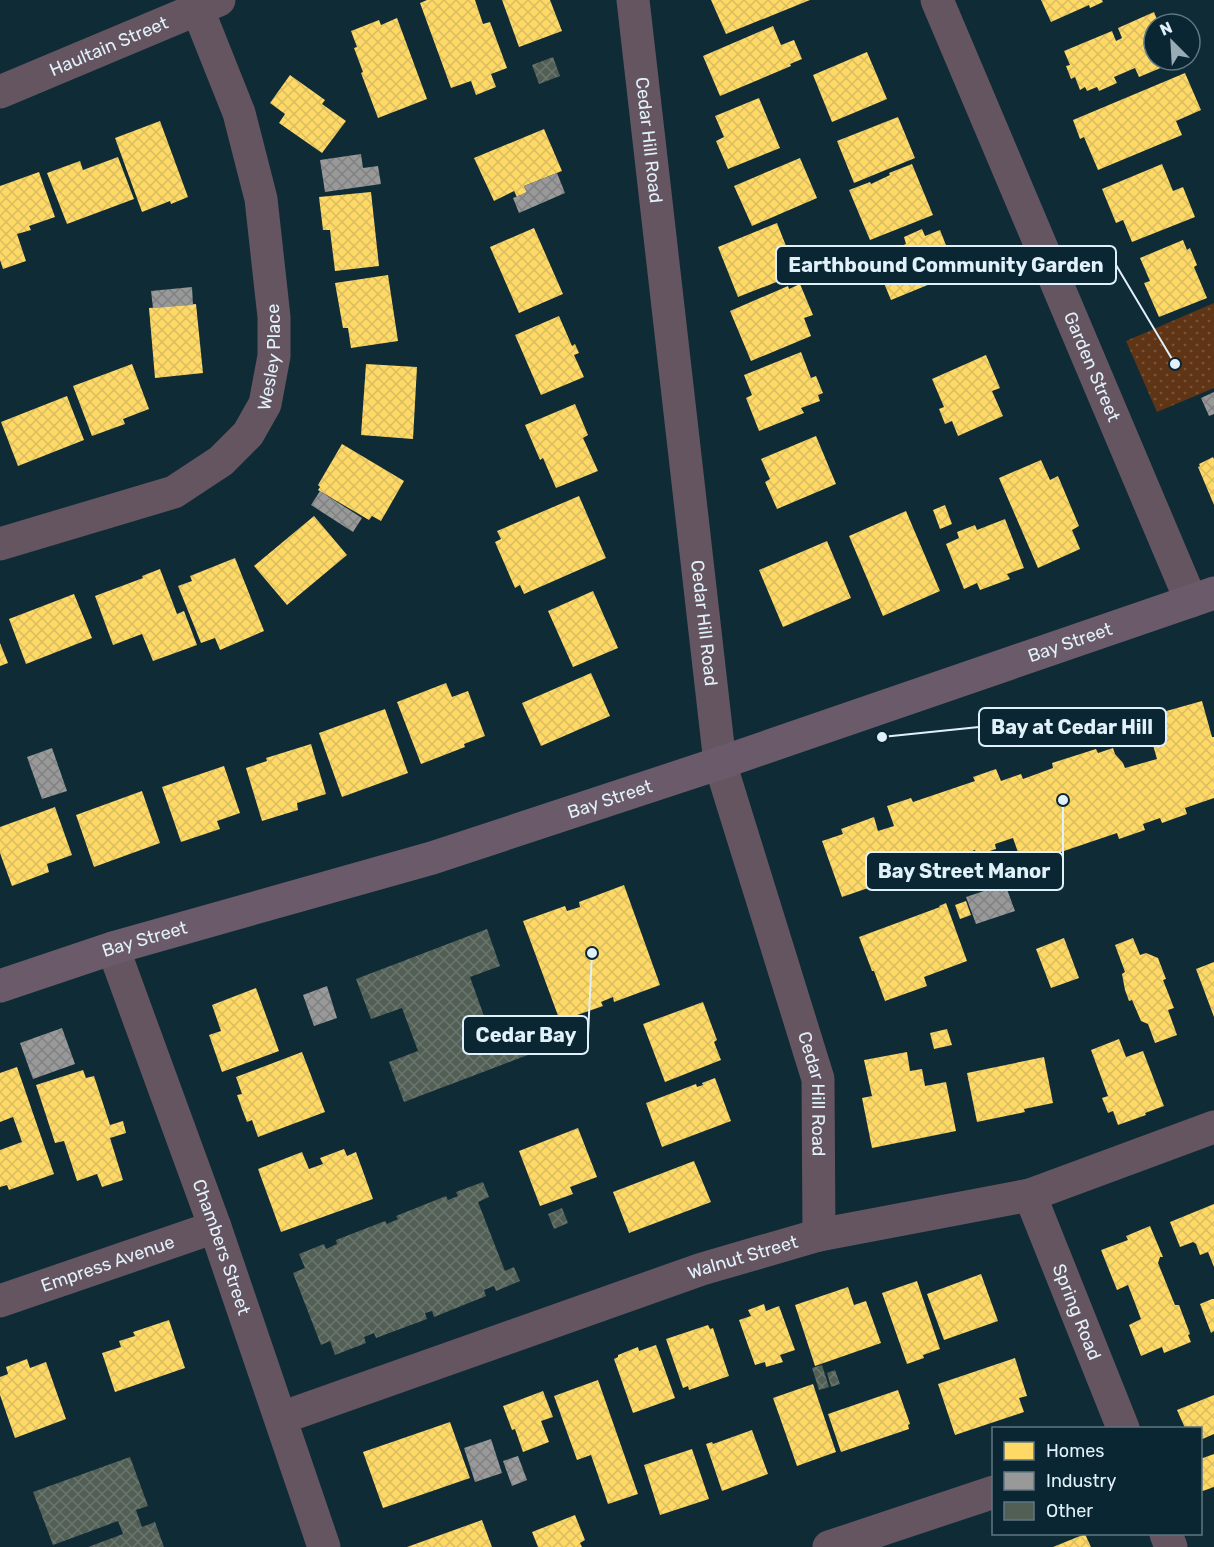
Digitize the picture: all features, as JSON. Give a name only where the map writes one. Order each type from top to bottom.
[{"type":"main road","name":"Bay Street","points":[[0,986],[113,948],[432,858],[720,763],[1202,597]]},
{"type":"street","name":"Cedar Hill Road","points":[[633,0],[720,763],[818,1079],[819,1235]]},
{"type":"street","name":"Garden Street","points":[[937,0],[1202,597]]},
{"type":"street","name":"Haultain Street","points":[[0,92],[203,3]]},
{"type":"street","name":"Wesley Place","points":[[0,544],[174,492],[220,461],[248,434],[265,404],[273,356],[274,317],[261,199],[239,113],[203,3]]},
{"type":"street","name":"Chambers Street","points":[[113,948],[215,1227],[324,1547]]},
{"type":"street","name":"Walnut Street","points":[[280,1418],[702,1269],[819,1235],[1030,1195],[1214,1127]]},
{"type":"street","name":"Spring Road","points":[[1030,1195],[1123,1427]]},
{"type":"street","name":"Empress Avenue","points":[[0,1300],[215,1227]]},
{"type":"street","points":[[829,1547],[992,1492]]},
{"type":"shaded area","points":[[1214,303],[1214,388],[1157,412],[1126,341]]},
{"type":"building: Homes","points":[[427,0],[475,0],[483,24],[490,22],[507,68],[491,74],[496,87],[476,95],[471,81],[451,88],[420,3]]},
{"type":"building: Homes","points":[[502,0],[550,0],[562,31],[519,47]]},
{"type":"building: Homes","points":[[711,0],[810,0],[726,34]]},
{"type":"building: Homes","points":[[1041,0],[1102,0],[1103,2],[1090,8],[1089,5],[1051,22]]},
{"type":"building: Homes","points":[[1142,17],[1142,72],[1151,72],[1139,77],[1135,68],[1114,77],[1117,83],[1099,91],[1097,87],[1087,91],[1085,87],[1080,90],[1075,77],[1071,79],[1066,66],[1070,65],[1064,51],[1112,31],[1116,41],[1122,38],[1118,28]]},
{"type":"building: Homes","points":[[397,18],[427,99],[378,118],[361,73],[363,72],[354,48],[357,47],[351,31],[379,20],[381,25]]},
{"type":"building: Homes","points":[[773,26],[781,45],[794,40],[802,59],[790,64],[791,66],[720,96],[703,56]]},
{"type":"building: Homes","points":[[867,52],[887,99],[832,122],[813,75]]},
{"type":"building: Homes","points":[[1185,73],[1201,110],[1176,121],[1182,135],[1098,170],[1084,137],[1080,139],[1073,120]]},
{"type":"building: Homes","points":[[290,75],[325,100],[322,104],[346,121],[322,153],[279,123],[285,114],[270,103]]},
{"type":"building: Homes","points":[[759,98],[780,148],[728,169],[716,141],[724,137],[715,116]]},
{"type":"building: Homes","points":[[898,117],[915,158],[854,183],[837,141]]},
{"type":"building: Homes","points":[[160,121],[188,197],[142,212],[115,138]]},
{"type":"building: Homes","points":[[544,129],[562,171],[524,186],[527,192],[517,197],[514,191],[494,201],[474,158]]},
{"type":"building: Homes","points":[[118,157],[134,199],[67,224],[47,173],[80,161],[83,170]]},
{"type":"building: Homes","points":[[800,158],[817,198],[752,226],[734,186]]},
{"type":"building: Homes","points":[[912,164],[933,215],[870,240],[849,190],[870,182],[871,184],[890,175],[889,173]]},
{"type":"building: Homes","points":[[1162,164],[1173,191],[1183,187],[1195,217],[1132,242],[1123,220],[1116,223],[1102,189]]},
{"type":"building: Homes","points":[[39,172],[55,217],[29,226],[31,230],[17,234],[26,261],[3,269],[0,260],[0,186]]},
{"type":"building: Homes","points":[[371,192],[379,266],[335,271],[330,230],[323,230],[319,197]]},
{"type":"building: Homes","points":[[777,223],[797,274],[738,297],[718,247]]},
{"type":"building: Homes","points":[[534,228],[563,294],[519,313],[490,247]]},
{"type":"building: Homes","points":[[922,229],[925,236],[940,230],[957,273],[891,300],[873,257],[906,244],[904,237]]},
{"type":"building: Homes","points":[[1183,240],[1187,250],[1190,248],[1197,265],[1194,267],[1207,298],[1159,317],[1144,283],[1150,281],[1140,258]]},
{"type":"building: Homes","points":[[388,275],[398,341],[351,348],[348,328],[343,328],[335,283]]},
{"type":"building: Homes","points":[[800,284],[813,315],[804,318],[811,336],[751,361],[730,311],[788,286],[789,289]]},
{"type":"building: Homes","points":[[196,304],[203,373],[155,378],[149,308]]},
{"type":"building: Homes","points":[[559,316],[572,346],[575,344],[579,353],[574,355],[584,377],[541,395],[515,335]]},
{"type":"building: Homes","points":[[801,352],[811,378],[816,376],[823,393],[818,395],[820,401],[801,408],[804,413],[759,431],[746,398],[752,395],[744,375]]},
{"type":"building: Homes","points":[[986,355],[1000,388],[992,391],[1003,416],[958,436],[952,421],[945,424],[939,409],[944,407],[932,379]]},
{"type":"building: Homes","points":[[132,364],[149,409],[123,419],[125,424],[92,436],[73,386]]},
{"type":"building: Homes","points":[[366,364],[417,367],[413,439],[361,435]]},
{"type":"building: Homes","points":[[67,396],[84,440],[18,466],[1,422]]},
{"type":"building: Homes","points":[[575,404],[588,435],[583,438],[598,471],[556,488],[543,458],[540,460],[525,425]]},
{"type":"building: Homes","points":[[816,436],[836,484],[777,509],[765,482],[770,479],[761,459]]},
{"type":"building: Homes","points":[[342,444],[404,481],[381,521],[372,516],[369,520],[318,490],[320,487],[318,485]]},
{"type":"building: Homes","points":[[1213,457],[1214,505],[1198,467],[1199,464]]},
{"type":"building: Homes","points":[[1041,460],[1050,480],[1058,476],[1079,526],[1072,530],[1080,549],[1038,568],[999,478]]},
{"type":"building: Homes","points":[[579,496],[606,558],[524,594],[520,585],[515,588],[495,542],[501,539],[497,531]]},
{"type":"building: Homes","points":[[945,505],[952,524],[940,529],[933,510]]},
{"type":"building: Homes","points":[[906,511],[940,591],[883,616],[849,536]]},
{"type":"building: Homes","points":[[314,516],[347,555],[287,605],[254,566]]},
{"type":"building: Homes","points":[[1005,519],[1024,568],[1007,574],[1010,579],[980,590],[977,583],[964,589],[946,544],[959,538],[957,532],[975,525],[977,530]]},
{"type":"building: Homes","points":[[827,541],[851,598],[783,627],[759,570]]},
{"type":"building: Homes","points":[[235,558],[264,631],[220,650],[215,638],[201,643],[178,586],[192,581],[190,576]]},
{"type":"building: Homes","points":[[160,569],[177,614],[184,611],[197,645],[153,661],[142,634],[113,645],[95,596]]},
{"type":"building: Homes","points":[[593,591],[618,648],[573,667],[548,611]]},
{"type":"building: Homes","points":[[74,594],[92,638],[26,664],[9,619]]},
{"type":"building: Homes","points":[[0,643],[8,663],[0,666]]},
{"type":"building: Homes","points":[[591,673],[610,716],[541,746],[522,703]]},
{"type":"building: Homes","points":[[446,683],[452,697],[468,691],[485,736],[464,744],[465,747],[421,764],[397,702]]},
{"type":"building: Homes","points":[[1202,701],[1212,737],[1214,737],[1214,798],[1185,808],[1187,814],[1162,823],[1160,818],[1143,824],[1145,830],[1119,839],[1117,833],[1058,853],[1059,858],[1024,870],[1013,838],[995,844],[996,849],[977,855],[975,850],[938,863],[940,868],[919,875],[918,871],[897,878],[899,884],[877,891],[874,886],[842,897],[822,841],[843,834],[841,829],[874,817],[878,831],[894,826],[887,806],[911,798],[913,802],[975,781],[973,777],[996,769],[1001,781],[1021,774],[1023,779],[1053,768],[1052,763],[1096,749],[1098,753],[1113,748],[1125,768],[1157,759],[1145,717]]},
{"type":"building: Homes","points":[[385,709],[408,773],[342,797],[319,733]]},
{"type":"building: Homes","points":[[311,744],[326,794],[297,803],[298,810],[262,821],[246,768],[267,761],[266,758]]},
{"type":"building: Homes","points":[[224,766],[240,813],[217,821],[220,829],[181,842],[162,787]]},
{"type":"building: Homes","points":[[142,791],[160,843],[94,867],[76,815]]},
{"type":"building: Homes","points":[[55,807],[72,855],[47,864],[49,872],[12,886],[0,853],[0,827]]},
{"type":"building: Homes","points":[[624,885],[660,985],[614,1002],[613,997],[601,1002],[603,1006],[560,1021],[523,921],[565,906],[567,911],[580,907],[579,902]]},
{"type":"building: Homes","points":[[966,901],[971,915],[960,919],[955,905]]},
{"type":"building: Homes","points":[[946,903],[967,961],[924,977],[927,986],[885,1001],[859,937]]},
{"type":"building: Homes","points":[[1064,938],[1079,978],[1051,988],[1036,949]]},
{"type":"building: Homes","points":[[1133,938],[1140,955],[1146,953],[1158,958],[1166,979],[1163,980],[1174,1008],[1168,1010],[1177,1035],[1155,1043],[1148,1024],[1141,1021],[1132,1000],[1129,1001],[1122,974],[1125,972],[1115,945]]},
{"type":"building: Homes","points":[[1214,962],[1214,1017],[1196,969]]},
{"type":"building: Homes","points":[[256,988],[279,1051],[222,1072],[209,1035],[221,1031],[212,1005]]},
{"type":"building: Homes","points":[[703,1002],[717,1040],[714,1042],[721,1060],[665,1082],[643,1024]]},
{"type":"building: Homes","points":[[947,1029],[952,1045],[934,1049],[930,1033]]},
{"type":"building: Homes","points":[[1119,1039],[1126,1057],[1143,1051],[1164,1106],[1118,1125],[1113,1111],[1108,1113],[1102,1098],[1108,1096],[1091,1050]]},
{"type":"building: Homes","points":[[302,1052],[325,1112],[258,1137],[252,1120],[247,1122],[242,1109],[237,1095],[242,1094],[236,1077]]},
{"type":"building: Homes","points":[[907,1052],[910,1071],[922,1069],[925,1086],[946,1082],[956,1131],[872,1148],[862,1098],[872,1096],[864,1060]]},
{"type":"building: Homes","points":[[1044,1057],[1053,1103],[1024,1109],[1025,1112],[977,1122],[967,1073]]},
{"type":"building: Homes","points":[[17,1067],[54,1174],[9,1190],[7,1185],[0,1187],[0,1150],[22,1142],[13,1117],[0,1122],[0,1073]]},
{"type":"building: Homes","points":[[83,1070],[86,1078],[94,1076],[110,1125],[123,1121],[126,1133],[110,1138],[123,1180],[102,1187],[97,1174],[77,1181],[64,1141],[55,1143],[36,1085]]},
{"type":"building: Homes","points":[[715,1078],[731,1121],[662,1147],[646,1103],[696,1084],[697,1087],[703,1085],[702,1083]]},
{"type":"building: Homes","points":[[578,1128],[597,1177],[570,1187],[573,1194],[540,1206],[519,1151]]},
{"type":"building: Homes","points":[[344,1149],[347,1156],[356,1152],[373,1199],[281,1232],[258,1169],[302,1152],[309,1169],[323,1164],[320,1158]]},
{"type":"building: Homes","points":[[694,1161],[711,1202],[629,1233],[613,1192]]},
{"type":"building: Homes","points":[[1214,1204],[1214,1267],[1208,1252],[1200,1255],[1193,1242],[1180,1247],[1170,1222]]},
{"type":"building: Homes","points":[[1150,1226],[1163,1257],[1160,1257],[1158,1263],[1175,1305],[1179,1305],[1191,1342],[1164,1353],[1162,1347],[1141,1356],[1129,1325],[1141,1319],[1128,1285],[1117,1290],[1101,1250],[1128,1240],[1126,1236]]},
{"type":"building: Homes","points":[[981,1274],[998,1321],[944,1340],[927,1294]]},
{"type":"building: Homes","points":[[917,1281],[940,1349],[907,1364],[882,1293]]},
{"type":"building: Homes","points":[[848,1287],[854,1305],[866,1301],[881,1343],[815,1366],[795,1305]]},
{"type":"building: Homes","points":[[1214,1299],[1214,1331],[1211,1333],[1200,1304]]},
{"type":"building: Homes","points":[[764,1304],[766,1311],[779,1306],[795,1350],[780,1355],[783,1362],[766,1367],[765,1362],[755,1365],[739,1320],[751,1316],[748,1310]]},
{"type":"building: Homes","points":[[169,1320],[185,1368],[115,1392],[102,1353],[121,1347],[119,1341],[135,1336],[133,1332]]},
{"type":"building: Homes","points":[[708,1325],[710,1329],[713,1328],[729,1376],[689,1390],[688,1386],[683,1388],[666,1339]]},
{"type":"building: Homes","points":[[656,1345],[675,1398],[633,1413],[614,1359],[638,1347],[639,1351]]},
{"type":"building: Homes","points":[[1015,1358],[1027,1396],[1019,1398],[1024,1412],[955,1435],[938,1384]]},
{"type":"building: Homes","points":[[27,1359],[30,1368],[46,1362],[66,1419],[15,1438],[0,1395],[0,1377],[8,1374],[6,1367]]},
{"type":"building: Homes","points":[[598,1380],[638,1494],[608,1504],[591,1455],[577,1460],[554,1396]]},
{"type":"building: Homes","points":[[813,1384],[836,1452],[797,1466],[773,1398]]},
{"type":"building: Homes","points":[[898,1390],[910,1424],[909,1429],[841,1452],[828,1414]]},
{"type":"building: Homes","points":[[543,1391],[553,1417],[541,1421],[549,1442],[523,1452],[515,1429],[512,1430],[503,1406]]},
{"type":"building: Homes","points":[[1214,1395],[1214,1434],[1202,1439],[1202,1427],[1185,1427],[1177,1410]]},
{"type":"building: Homes","points":[[450,1422],[470,1478],[383,1508],[363,1452]]},
{"type":"building: Homes","points":[[752,1430],[768,1474],[722,1491],[706,1444],[712,1442],[713,1444]]},
{"type":"building: Homes","points":[[692,1449],[709,1499],[660,1515],[644,1465]]},
{"type":"building: Homes","points":[[1214,1454],[1214,1487],[1202,1491],[1202,1458]]},
{"type":"building: Homes","points":[[575,1515],[585,1540],[580,1543],[582,1547],[538,1547],[532,1532]]},
{"type":"building: Homes","points":[[482,1520],[492,1547],[407,1547]]},
{"type":"building: Homes","points":[[1085,1535],[1091,1547],[1053,1547]]},
{"type":"building: Industry","points":[[361,154],[363,168],[378,166],[381,184],[325,192],[320,160]]},
{"type":"building: Industry","points":[[557,173],[565,193],[519,213],[513,198],[527,192],[524,186]]},
{"type":"building: Industry","points":[[192,287],[193,305],[153,308],[151,291]]},
{"type":"building: Industry","points":[[1214,392],[1214,414],[1209,416],[1201,398]]},
{"type":"building: Industry","points":[[320,491],[362,518],[353,532],[311,505]]},
{"type":"building: Industry","points":[[52,748],[67,791],[42,799],[27,757]]},
{"type":"building: Industry","points":[[1005,884],[1015,911],[976,924],[966,897]]},
{"type":"building: Industry","points":[[327,986],[337,1018],[314,1026],[303,995]]},
{"type":"building: Industry","points":[[62,1028],[75,1064],[33,1079],[20,1043]]},
{"type":"building: Industry","points":[[491,1439],[502,1473],[475,1482],[464,1448]]},
{"type":"building: Industry","points":[[518,1456],[527,1480],[512,1486],[503,1461]]},
{"type":"building: Other","points":[[553,57],[560,76],[539,84],[532,65]]},
{"type":"building: Other","points":[[487,929],[500,966],[470,977],[489,1030],[519,1018],[533,1053],[404,1102],[389,1062],[418,1051],[402,1008],[371,1019],[356,979]]},
{"type":"building: Other","points":[[483,1182],[489,1197],[478,1202],[505,1271],[514,1267],[520,1281],[496,1291],[494,1286],[484,1290],[486,1296],[434,1317],[432,1311],[425,1313],[427,1319],[376,1338],[374,1333],[364,1337],[366,1343],[335,1355],[330,1341],[321,1345],[293,1273],[305,1268],[299,1254],[324,1244],[326,1249],[337,1244],[336,1240],[385,1221],[387,1224],[398,1219],[396,1216],[446,1196],[448,1200],[458,1196],[456,1192]]},
{"type":"building: Other","points":[[562,1208],[568,1223],[554,1229],[548,1214]]},
{"type":"building: Other","points":[[822,1365],[829,1387],[819,1390],[812,1368]]},
{"type":"building: Other","points":[[835,1370],[840,1384],[831,1387],[827,1373]]},
{"type":"building: Other","points":[[130,1457],[148,1506],[136,1510],[142,1527],[155,1522],[164,1547],[88,1547],[123,1534],[118,1521],[53,1545],[33,1492]]},
{"type":"place","name":"Earthbound Community Garden","points":[[1175,364]]},
{"type":"place","name":"Bay at Cedar Hill","points":[[882,737]]},
{"type":"place","name":"Bay Street Manor","points":[[1063,800]]},
{"type":"place","name":"Cedar Bay","points":[[592,953]]}]
